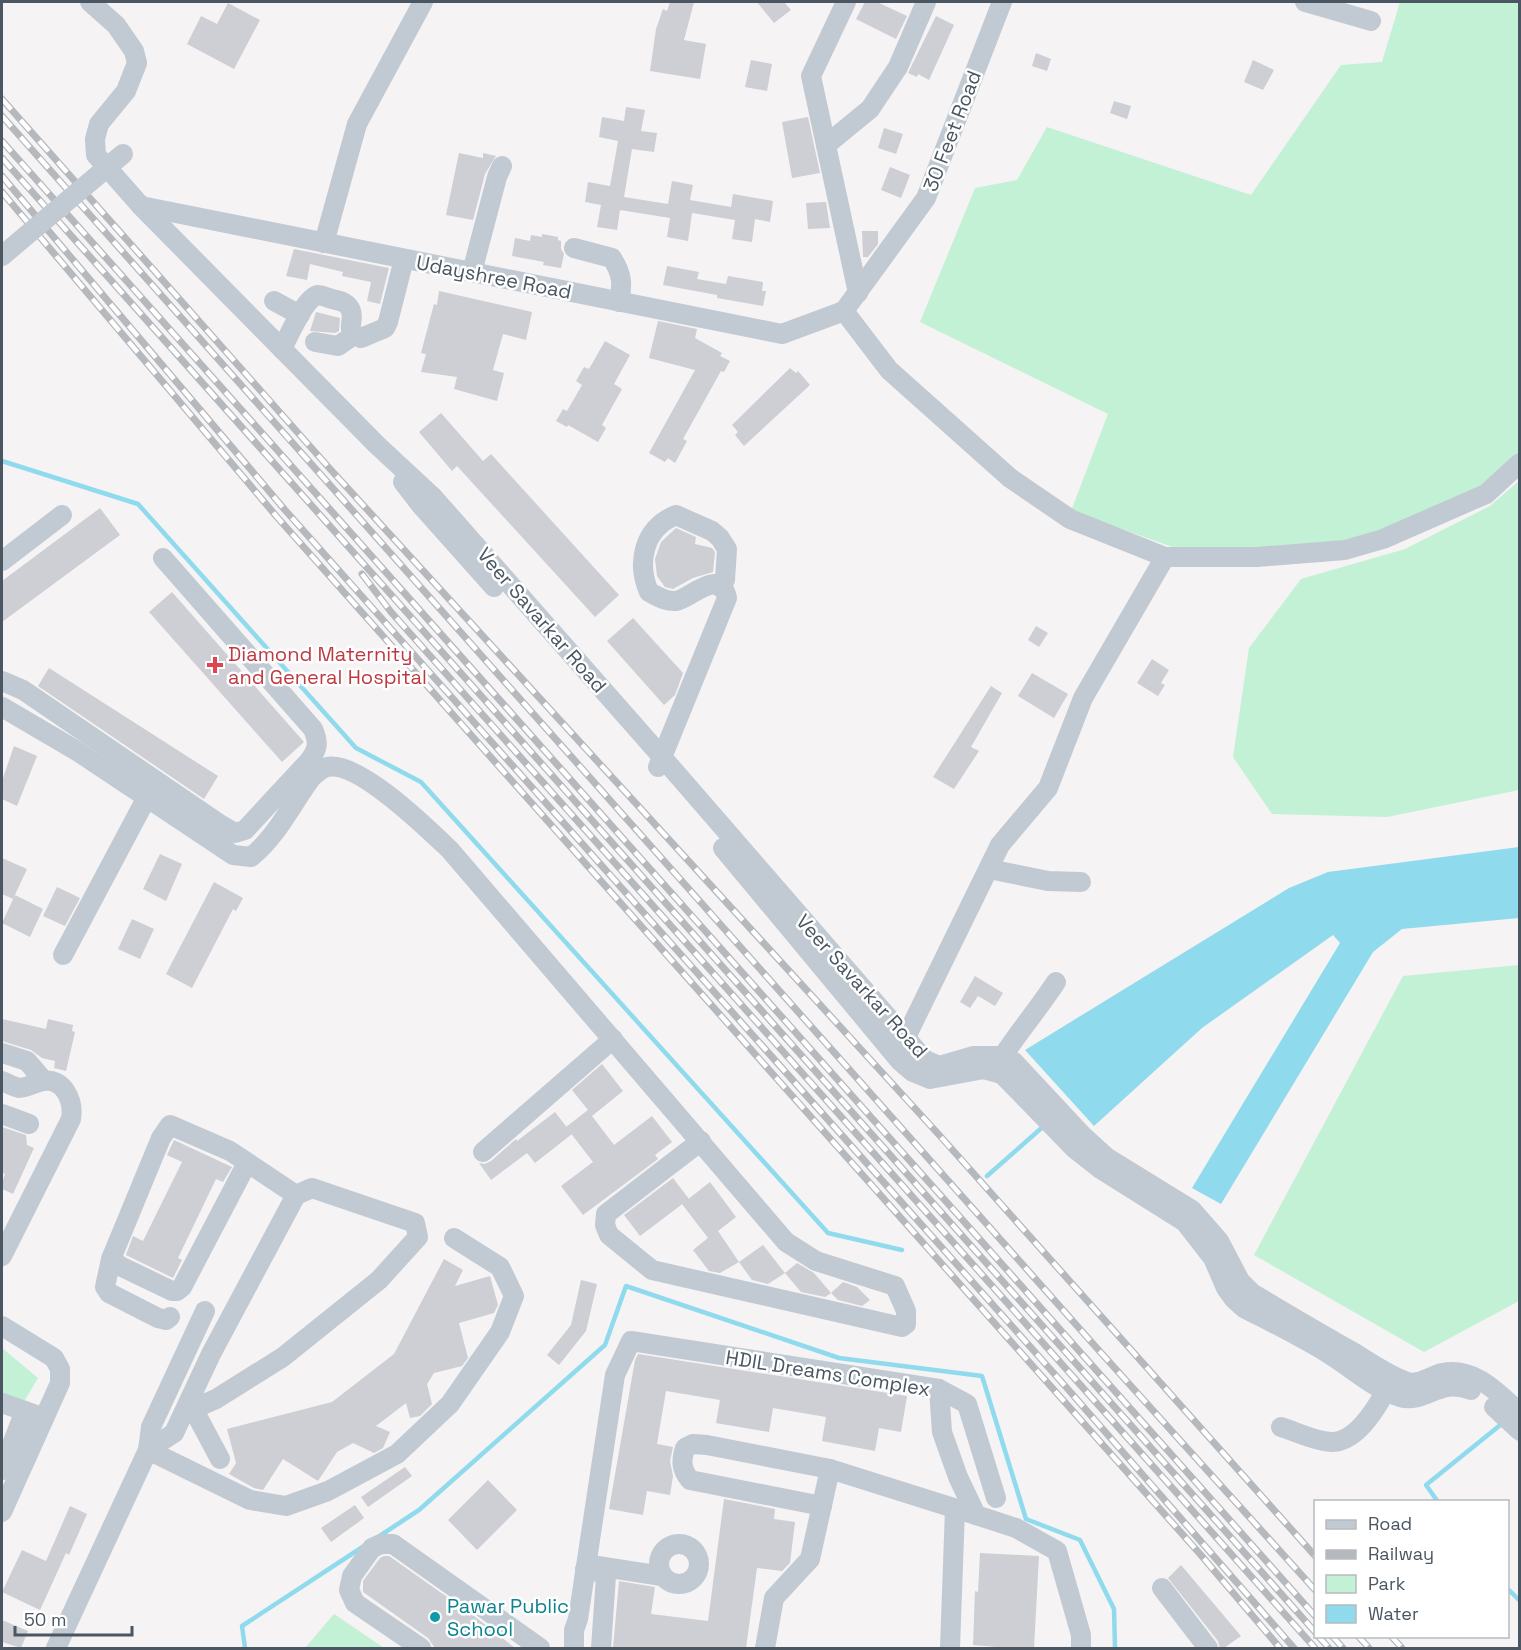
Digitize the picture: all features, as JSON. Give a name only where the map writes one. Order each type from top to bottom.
[{"type":"street","name":"Veer Savarkar Road","points":[[90,2],[116,26],[134,51],[137,63],[126,91],[99,124],[96,155],[141,206],[377,445],[433,497],[660,763],[925,1060],[939,1066],[973,1056],[1006,1064]]},
{"type":"street","points":[[324,243],[357,124],[423,2]]},
{"type":"street","points":[[846,2],[811,76],[858,294]]},
{"type":"street","points":[[826,145],[870,110],[898,67],[926,2]]},
{"type":"street","name":"30 Feet Road","points":[[844,311],[927,198],[1002,2]]},
{"type":"street","points":[[1305,2],[1371,21]]},
{"type":"street","points":[[2,256],[123,154]]},
{"type":"street","points":[[472,272],[497,177],[502,166]]},
{"type":"street","name":"Udayshree Road","points":[[141,206],[782,334],[844,311]]},
{"type":"street","points":[[574,248],[612,258],[620,271],[619,302]]},
{"type":"street","points":[[282,349],[312,297],[319,295],[343,302],[349,307],[352,314],[350,330],[354,335],[361,338],[385,328],[404,259]]},
{"type":"street","points":[[274,301],[300,315]]},
{"type":"street","points":[[844,311],[889,370],[1010,478],[1070,519],[1166,557],[1257,557],[1345,550],[1383,539],[1486,494],[1520,464]]},
{"type":"street","points":[[315,342],[338,346],[354,335]]},
{"type":"street","points":[[2,561],[62,515]]},
{"type":"street","points":[[660,763],[727,598],[720,587],[704,585],[679,601],[664,599],[649,592],[642,570],[643,556],[657,526],[676,515],[712,531],[720,538],[727,549],[725,579],[720,587]]},
{"type":"street","points":[[905,1039],[1000,845],[1048,788],[1083,698],[1166,557]]},
{"type":"street","points":[[2,681],[23,690],[221,825],[235,833],[245,830],[309,761],[317,751],[318,740],[312,729],[163,558]]},
{"type":"street","points":[[2,707],[77,751],[233,855],[251,857],[267,844],[314,775],[326,767],[343,767],[356,773],[407,810],[450,850],[701,1141],[786,1242],[816,1262],[895,1286],[906,1311],[906,1324],[902,1327],[652,1270],[609,1235],[605,1225],[606,1214],[701,1141]]},
{"type":"street","name":"Veer Savarkar Road","points":[[660,763],[900,1060],[913,1072],[930,1078],[1006,1064]]},
{"type":"street","points":[[63,955],[147,798]]},
{"type":"street","points":[[989,869],[1048,881],[1081,882]]},
{"type":"street","points":[[1056,982],[1006,1064],[1079,1143],[1192,1210],[1219,1241],[1240,1281],[1252,1293],[1390,1382],[1419,1382],[1442,1374],[1471,1375],[1520,1431]]},
{"type":"street","points":[[483,1152],[613,1039]]},
{"type":"street","points":[[2,1054],[27,1061],[44,1081]]},
{"type":"street","points":[[2,1081],[20,1088],[44,1081],[56,1082],[66,1091],[73,1108],[71,1119],[2,1256]]},
{"type":"street","points":[[2,1114],[29,1124]]},
{"type":"street","points":[[170,1317],[166,1320],[158,1318],[109,1293],[105,1287],[111,1259],[161,1138],[170,1125],[230,1151],[296,1195]]},
{"type":"street","points":[[111,1259],[120,1266],[177,1292],[182,1287],[247,1163]]},
{"type":"street","points":[[148,1450],[174,1433],[210,1354],[296,1195],[312,1188],[415,1223],[418,1237],[379,1280],[283,1357],[216,1399],[200,1406],[196,1414],[220,1459]]},
{"type":"street","points":[[148,1450],[250,1500],[286,1506],[328,1491],[397,1454],[450,1404],[500,1332],[514,1296],[500,1267],[453,1238]]},
{"type":"street","points":[[56,1648],[148,1450],[151,1427],[205,1311]]},
{"type":"street","points":[[2,1326],[54,1358],[60,1369],[60,1383],[2,1512]]},
{"type":"street","name":"HDIL Dreams Complex","points":[[574,1645],[574,1630],[578,1619],[615,1375],[631,1341],[939,1389],[942,1432],[958,1477],[976,1515]]},
{"type":"street","points":[[1281,1427],[1322,1441],[1343,1441],[1370,1416],[1390,1382]]},
{"type":"street","points":[[939,1389],[967,1404],[996,1497]]},
{"type":"street","points":[[1486,1390],[1520,1413]]},
{"type":"street","points":[[2,1402],[44,1418]]},
{"type":"street","points":[[2,1470],[25,1411]]},
{"type":"street","points":[[822,1506],[690,1480],[682,1468],[682,1456],[686,1448],[693,1444],[707,1445],[830,1469],[1016,1528],[1057,1551],[1081,1635],[1081,1648]]},
{"type":"street","points":[[765,1648],[774,1598],[810,1559],[830,1469]]},
{"type":"street","points":[[950,1648],[955,1509]]},
{"type":"street","points":[[421,1648],[355,1603],[349,1590],[352,1576],[372,1548],[381,1544],[393,1544],[538,1648]]},
{"type":"street","points":[[585,1567],[662,1576]]},
{"type":"street","points":[[585,1567],[606,1576],[601,1648]]},
{"type":"street","points":[[1162,1588],[1208,1648]]},
{"type":"green space","points":[[1400,2],[1519,2],[1519,455],[1482,489],[1355,541],[1262,551],[1178,549],[1071,511],[1108,414],[920,322],[975,188],[1017,180],[1047,127],[1251,195],[1341,65],[1382,62]]},
{"type":"green space","points":[[1519,481],[1519,790],[1387,817],[1272,814],[1233,757],[1249,648],[1301,579],[1405,549],[1490,506]]},
{"type":"green space","points":[[1519,965],[1519,1301],[1424,1352],[1254,1255],[1403,976]]},
{"type":"green space","points":[[2,1348],[38,1378],[22,1405],[2,1393]]},
{"type":"green space","points":[[334,1614],[384,1648],[305,1648]]},
{"type":"water","points":[[1519,847],[1519,918],[1402,929],[1373,952],[1221,1204],[1192,1188],[1340,943],[1333,935],[1202,1028],[1094,1126],[1025,1050],[1289,888],[1328,872]]},
{"type":"building","points":[[670,2],[694,2],[684,40],[706,44],[700,79],[650,71],[656,29],[663,9],[667,11]]},
{"type":"building","points":[[757,2],[784,2],[791,10],[774,23]]},
{"type":"building","points":[[865,2],[877,2],[907,16],[896,39],[856,19]]},
{"type":"building","points":[[228,3],[260,20],[234,69],[187,44],[201,16],[217,24]]},
{"type":"building","points":[[936,16],[954,25],[929,80],[918,74],[917,77],[908,73]]},
{"type":"building","points":[[1036,53],[1051,59],[1047,71],[1032,66]]},
{"type":"building","points":[[751,60],[772,64],[767,91],[745,87]]},
{"type":"building","points":[[1253,60],[1274,70],[1263,90],[1244,82]]},
{"type":"building","points":[[1114,101],[1131,106],[1127,119],[1110,113]]},
{"type":"building","points":[[626,107],[645,110],[641,131],[657,133],[654,152],[632,149],[624,197],[668,204],[672,181],[693,185],[690,200],[731,207],[733,194],[773,201],[770,222],[755,219],[752,242],[732,239],[735,220],[692,213],[688,241],[667,237],[670,218],[620,210],[617,230],[597,227],[601,205],[585,202],[588,182],[610,186],[618,141],[599,137],[602,117],[624,121]]},
{"type":"building","points":[[808,117],[820,173],[792,178],[782,122]]},
{"type":"building","points":[[884,128],[903,134],[896,154],[878,148]]},
{"type":"building","points":[[459,153],[483,158],[483,153],[496,156],[485,174],[473,220],[446,215]]},
{"type":"building","points":[[890,167],[910,175],[901,198],[881,190]]},
{"type":"building","points":[[826,202],[830,228],[808,229],[806,203]]},
{"type":"building","points":[[862,231],[878,231],[878,244],[868,257],[863,257]]},
{"type":"building","points":[[542,234],[558,237],[561,241],[564,254],[561,268],[512,256],[515,238],[530,241],[531,235],[542,237]]},
{"type":"building","points":[[294,249],[389,268],[380,304],[367,301],[371,282],[342,276],[343,272],[310,264],[307,280],[286,276]]},
{"type":"building","points":[[667,266],[699,272],[697,279],[726,284],[728,276],[763,282],[762,291],[766,291],[763,306],[663,285]]},
{"type":"building","points":[[439,291],[532,312],[526,340],[503,334],[493,370],[504,373],[497,401],[454,389],[457,377],[421,372],[426,354],[421,353],[434,304],[437,305]]},
{"type":"building","points":[[316,312],[340,318],[339,331],[335,333],[310,331]]},
{"type":"building","points":[[658,321],[697,329],[695,338],[722,353],[720,356],[730,361],[724,372],[721,371],[683,439],[687,441],[675,463],[668,458],[665,462],[649,453],[695,370],[649,358]]},
{"type":"building","points":[[605,341],[630,355],[614,384],[622,389],[602,425],[606,428],[598,442],[556,421],[563,409],[567,411],[582,385],[576,381],[584,367],[589,369]]},
{"type":"building","points":[[790,368],[796,373],[798,371],[810,385],[744,446],[735,435],[738,432],[732,425]]},
{"type":"building","points":[[441,413],[483,461],[491,454],[619,595],[595,617],[457,466],[452,471],[419,432]]},
{"type":"building","points":[[100,508],[120,535],[2,622],[2,581]]},
{"type":"building","points":[[676,528],[696,537],[695,544],[712,548],[715,552],[713,572],[693,578],[673,589],[665,587],[657,576],[655,559],[661,542]]},
{"type":"building","points":[[172,592],[304,742],[282,762],[149,612]]},
{"type":"building","points":[[633,618],[683,673],[675,695],[664,705],[607,641]]},
{"type":"building","points":[[1036,626],[1048,633],[1039,647],[1028,640]]},
{"type":"building","points":[[1152,659],[1169,670],[1161,683],[1165,685],[1158,696],[1137,683]]},
{"type":"building","points":[[49,668],[218,776],[204,799],[38,686]]},
{"type":"building","points":[[1032,673],[1068,694],[1054,718],[1018,696]]},
{"type":"building","points":[[991,686],[1002,693],[971,747],[979,751],[954,789],[933,777]]},
{"type":"building","points":[[14,746],[37,756],[17,806],[2,799],[2,781]]},
{"type":"building","points":[[160,854],[182,864],[166,901],[143,889]]},
{"type":"building","points":[[2,858],[27,869],[13,899],[2,894]]},
{"type":"building","points":[[214,882],[243,898],[236,911],[233,909],[192,988],[166,974]]},
{"type":"building","points":[[57,887],[80,898],[65,926],[43,916]]},
{"type":"building","points":[[15,895],[43,909],[30,937],[2,923]]},
{"type":"building","points":[[132,919],[154,929],[140,959],[118,949]]},
{"type":"building","points":[[975,976],[1003,993],[995,1006],[978,996],[970,1008],[960,1002]]},
{"type":"building","points":[[2,1019],[46,1029],[48,1019],[73,1025],[72,1031],[75,1032],[66,1071],[54,1068],[55,1061],[42,1058],[31,1050],[2,1041]]},
{"type":"building","points":[[602,1064],[623,1091],[592,1116],[614,1145],[652,1116],[672,1142],[655,1155],[658,1159],[583,1215],[561,1186],[593,1162],[566,1127],[588,1110],[572,1090]]},
{"type":"building","points":[[555,1112],[572,1134],[535,1163],[527,1153],[491,1180],[479,1163],[485,1164],[491,1161],[516,1139],[517,1141]]},
{"type":"building","points":[[2,1127],[26,1135],[27,1145],[34,1148],[13,1194],[2,1189],[5,1174],[2,1172]]},
{"type":"building","points":[[174,1140],[232,1167],[223,1182],[216,1179],[178,1258],[182,1260],[173,1278],[126,1255],[133,1236],[143,1241],[182,1162],[167,1155]]},
{"type":"building","points":[[673,1178],[689,1199],[640,1236],[624,1215]]},
{"type":"building","points":[[710,1182],[736,1217],[718,1231],[739,1262],[720,1273],[709,1271],[693,1250],[708,1238],[682,1204]]},
{"type":"building","points":[[763,1245],[785,1273],[768,1284],[752,1280],[739,1262]]},
{"type":"building","points":[[444,1259],[463,1270],[455,1286],[490,1276],[498,1305],[494,1313],[459,1323],[468,1358],[462,1366],[434,1373],[427,1384],[432,1404],[420,1416],[410,1418],[406,1403],[376,1426],[390,1432],[383,1448],[374,1453],[353,1443],[337,1452],[318,1481],[283,1459],[263,1490],[254,1488],[229,1474],[236,1463],[227,1429],[332,1402],[394,1354]]},
{"type":"building","points":[[797,1263],[814,1273],[831,1293],[825,1297],[801,1292],[785,1273]]},
{"type":"building","points":[[581,1280],[597,1284],[586,1331],[559,1365],[547,1355],[571,1325]]},
{"type":"building","points":[[843,1282],[857,1287],[870,1300],[862,1306],[838,1300],[831,1293]]},
{"type":"building","points":[[638,1354],[907,1396],[901,1432],[879,1428],[875,1451],[822,1441],[826,1417],[773,1408],[769,1432],[716,1423],[720,1400],[666,1391],[657,1444],[673,1447],[670,1461],[673,1476],[670,1495],[647,1491],[643,1515],[609,1509],[635,1360]]},
{"type":"building","points":[[405,1467],[412,1476],[368,1507],[361,1497]]},
{"type":"building","points":[[488,1480],[517,1510],[477,1550],[448,1520]]},
{"type":"building","points":[[724,1499],[775,1509],[774,1519],[795,1522],[790,1563],[782,1571],[757,1568],[746,1648],[613,1648],[619,1581],[655,1587],[651,1614],[708,1621]]},
{"type":"building","points":[[355,1505],[364,1518],[331,1542],[321,1528]]},
{"type":"building","points":[[70,1506],[87,1514],[69,1555],[66,1553],[40,1610],[2,1592],[22,1550],[46,1561]]},
{"type":"building","points":[[980,1553],[1039,1556],[1034,1648],[997,1648],[973,1645],[975,1591],[978,1592]]},
{"type":"building","name":"Pawar Public School","points":[[384,1556],[389,1556],[515,1648],[435,1648],[428,1638],[363,1592],[363,1581]]},
{"type":"building","points":[[1181,1565],[1241,1636],[1224,1648],[1220,1648],[1218,1641],[1168,1578]]},
{"type":"building","points":[[2,1620],[28,1631],[21,1648],[2,1642]]},
{"type":"waterway","points":[[2,461],[138,504],[356,748],[421,782],[828,1233],[902,1250]]},
{"type":"waterway","points":[[987,1176],[1046,1124]]},
{"type":"waterway","points":[[378,1537],[419,1510],[605,1345],[626,1286],[839,1358],[982,1376],[1026,1519],[1080,1540],[1114,1609],[1115,1648]]},
{"type":"waterway","points":[[1437,1500],[1426,1485],[1504,1422]]},
{"type":"waterway","points":[[245,1648],[242,1626],[364,1546]]},
{"type":"waterway","points":[[1509,1590],[1520,1601]]},
{"type":"railway","points":[[2,99],[331,470],[941,1137],[1314,1555]]},
{"type":"railway","points":[[2,116],[1103,1355],[1314,1589]]},
{"type":"railway","points":[[2,141],[1314,1615]]},
{"type":"railway","points":[[2,158],[1314,1631]]},
{"type":"railway","points":[[2,176],[285,510],[1066,1387],[1294,1648]]},
{"type":"railway","points":[[2,192],[277,517],[1200,1554],[1280,1648]]},
{"type":"railway","points":[[362,574],[391,612],[1315,1648]]},
{"type":"railway","points":[[1320,1638],[1329,1648]]},
{"type":"railway","points":[[1334,1638],[1343,1648]]},
{"type":"railway","points":[[1360,1638],[1369,1648]]},
{"type":"railway","points":[[1393,1638],[1402,1648]]},
{"type":"place","name":"Diamond Maternity and General Hospital","points":[[215,665]]},
{"type":"place","name":"Pawar Public School","points":[[435,1617]]}]
